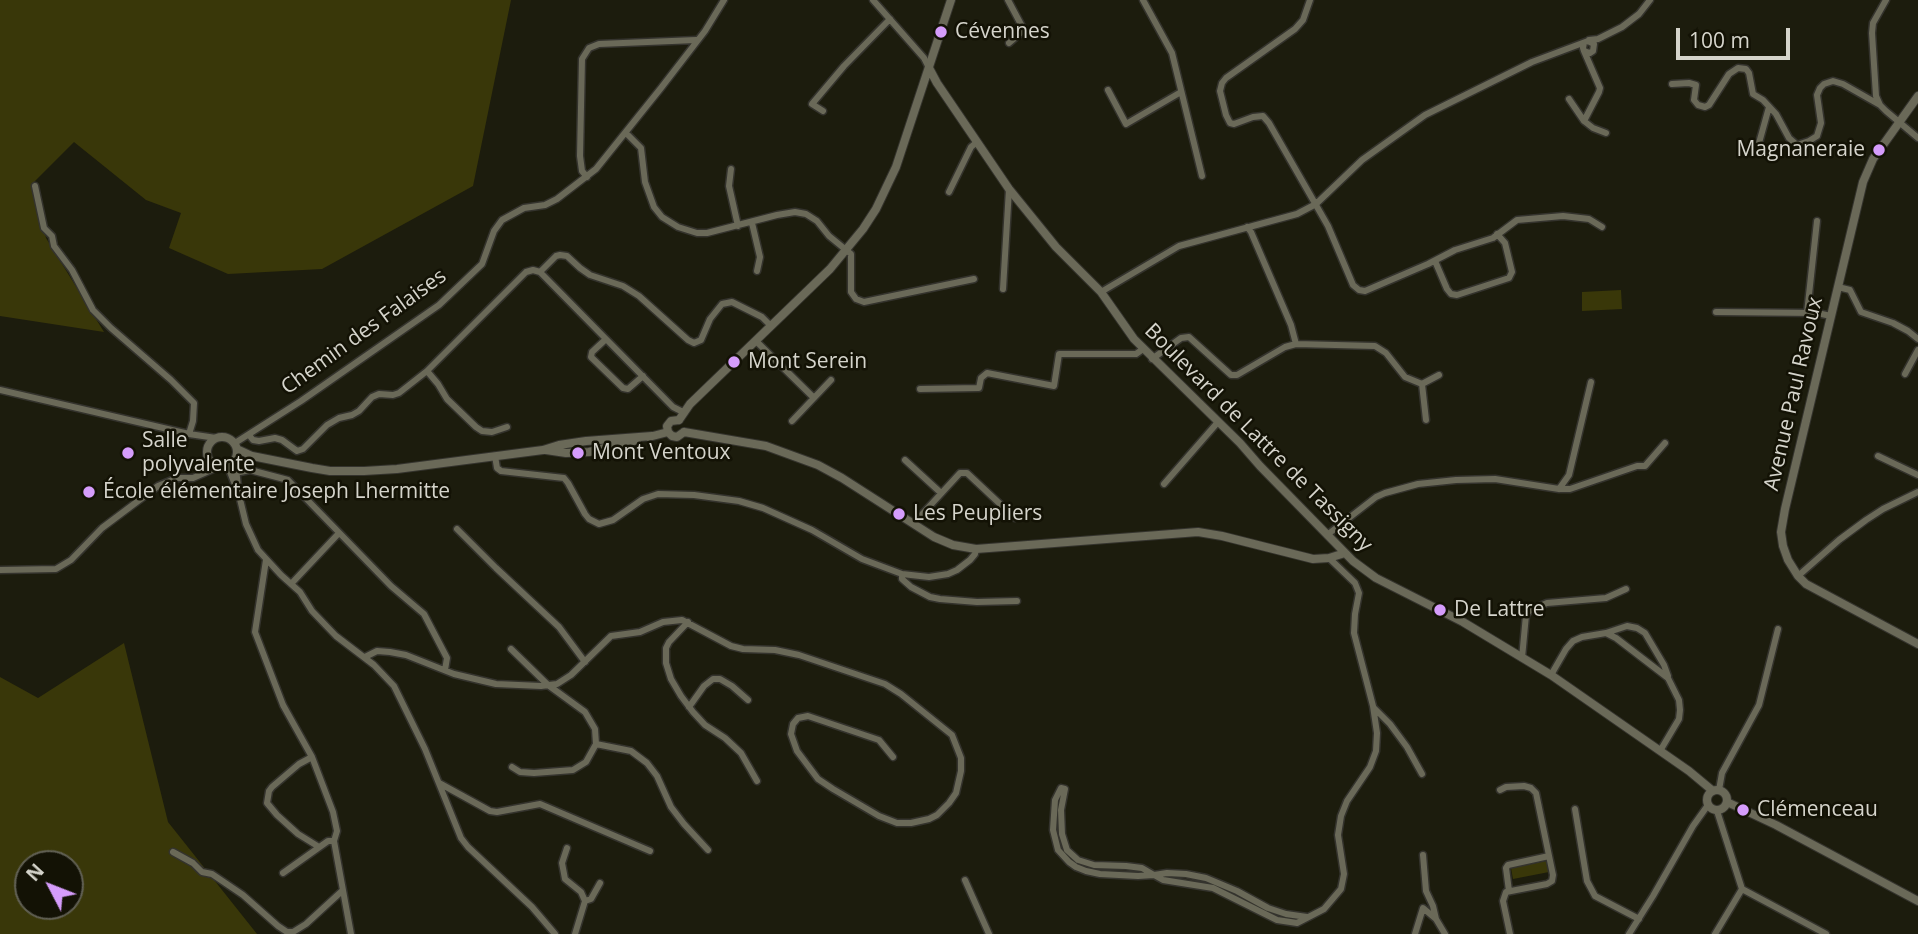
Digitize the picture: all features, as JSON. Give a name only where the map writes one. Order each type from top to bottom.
[{"type":"street","name":"Chemin des Falaises","points":[[236,452],[249,435],[439,305],[482,264],[494,231],[502,219],[524,208],[545,205],[587,177],[606,158],[724,0]]},
{"type":"street","points":[[873,0],[924,58],[929,68]]},
{"type":"street","points":[[249,435],[253,440],[275,438],[297,451],[303,449],[327,425],[359,411],[372,397],[399,393],[427,371],[526,272],[533,270],[540,272],[675,409],[681,416],[684,424],[684,432],[680,436],[674,437],[668,432],[667,426],[671,421],[681,416],[812,288],[863,229],[887,188],[906,142],[951,0]]},
{"type":"street","points":[[1008,0],[1024,30],[1009,43]]},
{"type":"street","points":[[1143,0],[1172,52],[1202,176]]},
{"type":"street","points":[[1310,0],[1303,20],[1295,29],[1226,78],[1220,91],[1230,122],[1234,124],[1263,116],[1269,123],[1328,226],[1353,285],[1359,290],[1366,291],[1455,250],[1493,237],[1517,220],[1563,216],[1590,219],[1602,227]]},
{"type":"street","points":[[1101,292],[1179,246],[1297,214],[1316,204],[1362,160],[1425,115],[1532,62],[1575,47],[1588,47],[1622,27],[1639,14],[1650,0]]},
{"type":"street","points":[[1880,105],[1874,83],[1872,33],[1873,23],[1886,0]]},
{"type":"street","points":[[823,111],[813,104],[844,66],[890,19]]},
{"type":"street","points":[[587,177],[582,171],[582,60],[589,48],[599,44],[696,40]]},
{"type":"street","points":[[1584,121],[1600,92],[1588,47]]},
{"type":"street","name":"Boulevard de Lattre de Tassigny","points":[[929,68],[1009,189],[1056,247],[1101,292],[1128,332],[1345,553],[1376,578],[1464,622],[1551,675],[1716,791]]},
{"type":"street","points":[[1672,85],[1696,85],[1694,100],[1705,107],[1709,105],[1728,74],[1741,68],[1749,73],[1753,94],[1763,100],[1780,120],[1789,138],[1800,145],[1817,136],[1821,123],[1817,94],[1824,84],[1833,81],[1843,83],[1880,105],[1918,138]]},
{"type":"street","points":[[1108,90],[1126,124],[1181,92]]},
{"type":"street","name":"Avenue Paul Ravoux","points":[[1798,576],[1785,553],[1781,539],[1782,526],[1866,174],[1873,159],[1918,96]]},
{"type":"street","points":[[1569,99],[1584,121],[1606,134]]},
{"type":"street","points":[[1759,143],[1769,107]]},
{"type":"street","points":[[625,133],[641,148],[648,194],[654,207],[662,217],[678,227],[707,233],[795,212],[806,214],[817,221],[852,257],[851,292],[856,299],[864,302],[974,279]]},
{"type":"street","points":[[949,192],[971,147],[977,142]]},
{"type":"street","points":[[731,169],[729,186],[738,226]]},
{"type":"street","points":[[35,186],[44,228],[52,236],[54,246],[72,270],[93,310],[194,403],[189,435]]},
{"type":"street","points":[[1003,289],[1009,189]]},
{"type":"street","points":[[1807,313],[1817,221]]},
{"type":"street","points":[[752,223],[760,257],[757,271]]},
{"type":"street","points":[[1247,227],[1291,325],[1296,344]]},
{"type":"street","points":[[1436,261],[1451,294],[1457,295],[1509,278],[1512,272],[1505,243],[1497,234]]},
{"type":"street","points":[[540,272],[556,257],[567,256],[590,275],[623,286],[639,296],[694,343],[701,340],[710,319],[722,304],[732,302],[762,317],[771,326]]},
{"type":"street","points":[[1838,287],[1853,293],[1861,312],[1893,323],[1918,339]]},
{"type":"street","points":[[1716,312],[1807,313],[1831,316]]},
{"type":"street","points":[[1152,359],[1181,338],[1189,337],[1231,375],[1237,375],[1285,347],[1296,344],[1375,345],[1386,353],[1405,377],[1422,384]]},
{"type":"street","points":[[606,338],[592,352],[591,357],[623,388],[628,389],[643,376]]},
{"type":"street","points":[[756,341],[814,398]]},
{"type":"street","points":[[920,389],[979,387],[981,378],[987,373],[1054,386],[1059,354],[1136,354],[1143,349]]},
{"type":"street","points":[[1905,374],[1918,350]]},
{"type":"street","points":[[427,371],[447,399],[476,427],[492,432],[507,427]]},
{"type":"street","points":[[1422,384],[1439,375]]},
{"type":"street","points":[[792,421],[831,380]]},
{"type":"street","points":[[1559,489],[1569,475],[1591,383]]},
{"type":"street","points":[[1422,384],[1426,420]]},
{"type":"street","points":[[0,390],[212,441],[224,437],[236,452],[252,456],[312,468],[346,471],[397,469],[543,450],[573,442],[652,436],[668,432]]},
{"type":"street","points":[[1164,484],[1218,422]]},
{"type":"street","points":[[684,432],[754,444],[794,456],[842,478],[940,540],[953,545],[976,549],[1198,532],[1313,559],[1345,553]]},
{"type":"street","points":[[212,441],[207,455],[221,469],[239,495],[250,534],[258,550],[300,592],[312,611],[336,636],[365,657],[394,686],[425,749],[461,838],[538,913],[555,934]]},
{"type":"street","points":[[1327,535],[1385,492],[1418,484],[1456,480],[1495,480],[1570,489],[1637,466],[1645,466],[1665,443]]},
{"type":"street","points":[[221,469],[236,452]]},
{"type":"street","points":[[495,456],[497,468],[501,471],[564,478],[585,514],[599,524],[613,520],[643,499],[658,494],[717,497],[763,508],[812,530],[862,559],[902,574],[948,574],[970,560],[976,549]]},
{"type":"street","points":[[1878,456],[1918,475]]},
{"type":"street","points":[[905,460],[941,493]]},
{"type":"street","points":[[0,570],[56,569],[71,559],[102,527],[158,486],[177,478],[193,478],[221,469],[286,478],[391,586],[425,614],[447,658],[445,670]]},
{"type":"street","points":[[914,523],[960,473],[967,473],[1015,518]]},
{"type":"street","points":[[1918,492],[1866,520],[1798,576],[1817,590],[1918,644]]},
{"type":"street","points":[[457,529],[559,627],[585,662]]},
{"type":"street","points":[[291,584],[339,533]]},
{"type":"street","name":"Boulevard de Lattre de Tassigny","points":[[1154,875],[1186,874],[1206,878],[1268,908],[1307,917],[1324,909],[1341,889],[1344,874],[1338,835],[1341,816],[1347,801],[1370,767],[1376,751],[1377,733],[1373,706],[1354,633],[1359,598],[1357,587],[1329,558]]},
{"type":"street","points":[[266,560],[255,632],[283,705],[312,757],[333,812],[337,831],[334,841],[351,934]]},
{"type":"street","points":[[902,574],[902,579],[911,587],[930,597],[977,602],[1017,601]]},
{"type":"street","points":[[1522,658],[1526,615],[1530,610],[1547,603],[1606,598],[1626,589]]},
{"type":"street","points":[[365,657],[377,651],[406,655],[445,670],[495,684],[557,684],[571,675],[611,636],[640,632],[669,621],[682,620],[731,646],[799,655],[885,684],[901,694],[951,735],[961,758],[956,793],[949,803],[929,819],[897,823],[879,816],[818,779],[791,739],[793,724],[800,717],[808,716],[879,740],[893,757]]},
{"type":"street","points":[[688,622],[667,645],[665,658],[671,679],[689,707],[705,724],[741,753],[757,781]]},
{"type":"street","points":[[1551,675],[1573,641],[1627,626],[1645,633],[1664,664],[1681,710],[1679,719],[1660,751]]},
{"type":"street","points":[[1629,934],[1708,805],[1707,799],[1716,791],[1722,773],[1759,705],[1777,629]]},
{"type":"street","points":[[1606,633],[1668,678]]},
{"type":"street","points":[[511,649],[548,685],[585,712],[595,729],[596,744],[586,762],[573,770],[534,773],[520,772],[512,767]]},
{"type":"street","points":[[689,707],[704,686],[713,679],[720,679],[732,686],[748,700]]},
{"type":"street","name":"Boulevard de Lattre de Tassigny","points":[[1373,706],[1407,747],[1422,774]]},
{"type":"street","points":[[596,744],[631,751],[646,763],[657,776],[671,807],[708,850]]},
{"type":"street","points":[[312,757],[299,764],[272,787],[267,803],[298,834],[319,847]]},
{"type":"street","points":[[439,783],[488,810],[497,812],[540,804],[650,850]]},
{"type":"street","points":[[1500,790],[1524,786],[1536,793],[1553,875],[1552,881],[1547,884],[1509,891],[1504,895],[1510,934]]},
{"type":"street","points":[[1061,788],[1065,789],[1061,810],[1062,834],[1065,846],[1073,856],[1094,865],[1134,867],[1154,875],[1100,874],[1086,871],[1069,862],[1058,850],[1053,830],[1055,800],[1061,788]]},
{"type":"street","points":[[1716,791],[1725,794],[1727,802],[1724,808],[1717,811]]},
{"type":"street","points":[[1727,802],[1776,825],[1918,901]]},
{"type":"street","points":[[1708,805],[1717,811],[1742,888],[1826,934]]},
{"type":"street","points":[[1575,809],[1587,881],[1595,895],[1639,919]]},
{"type":"street","points":[[283,873],[328,841],[334,841]]},
{"type":"street","points":[[567,848],[562,863],[565,879],[581,892],[585,901],[575,934]]},
{"type":"street","points":[[173,852],[193,863],[202,872],[212,874],[233,888],[287,932],[293,932],[306,924],[342,891]]},
{"type":"street","points":[[1423,855],[1426,891],[1436,919],[1445,934]]},
{"type":"street","points":[[1509,891],[1506,868],[1508,865],[1549,856]]},
{"type":"street","points":[[965,880],[989,934]]},
{"type":"street","points":[[585,901],[591,899],[600,883]]},
{"type":"street","points":[[1715,934],[1742,888]]},
{"type":"street","points":[[1415,934],[1423,908],[1436,919]]},
{"type":"shaded area","points":[[0,0],[511,0],[473,186],[322,269],[228,274],[169,248],[181,213],[146,200],[74,142],[33,183],[46,238],[104,332],[0,316]]},
{"type":"shaded area","points":[[1621,290],[1622,309],[1582,311],[1582,292]]},
{"type":"shaded area","points":[[124,643],[168,822],[257,934],[0,934],[0,677],[38,698]]},
{"type":"shaded area","points":[[1546,861],[1549,872],[1513,879],[1511,868]]},
{"type":"place","name":"Cévennes","points":[[941,32]]},
{"type":"place","name":"Magnaneraie","points":[[1879,150]]},
{"type":"place","name":"Mont Serein","points":[[734,362]]},
{"type":"place","name":"Salle polyvalente","points":[[128,453]]},
{"type":"place","name":"Mont Ventoux","points":[[578,453]]},
{"type":"place","name":"École élémentaire Joseph Lhermitte","points":[[89,492]]},
{"type":"place","name":"Les Peupliers","points":[[899,514]]},
{"type":"place","name":"De Lattre","points":[[1440,610]]},
{"type":"place","name":"Clémenceau","points":[[1743,810]]}]
